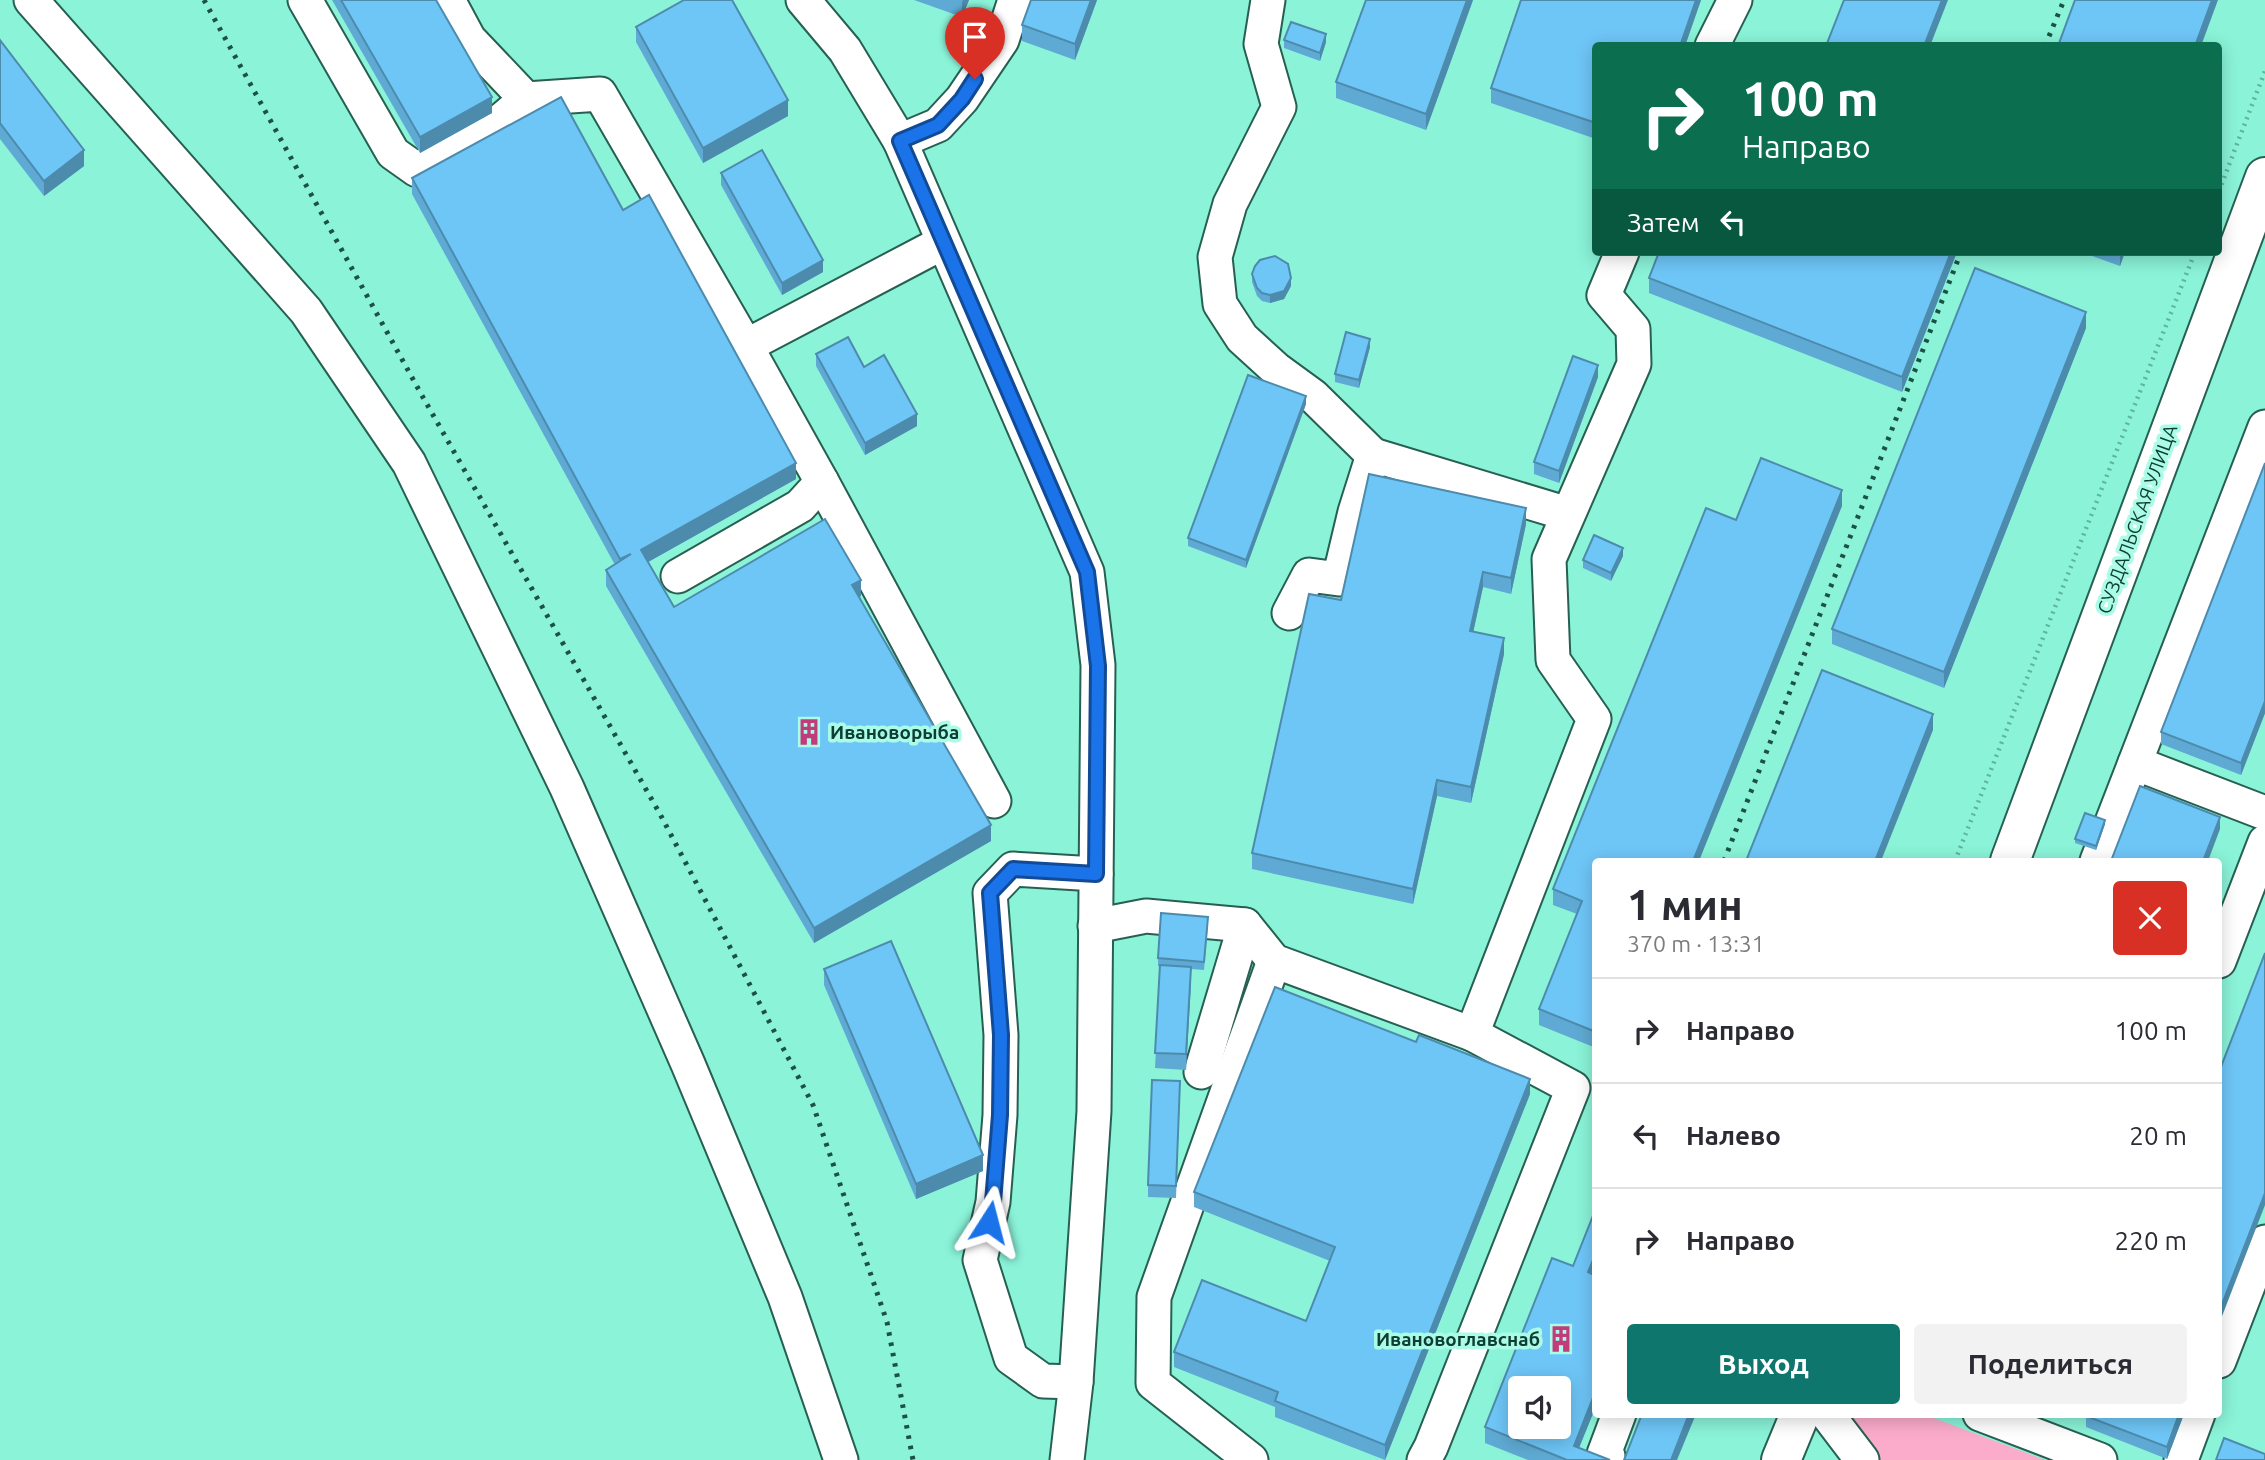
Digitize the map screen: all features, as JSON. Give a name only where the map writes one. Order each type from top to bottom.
[{"type":"main road","name":"СУЗДАЛЬСКАЯ УЛИЦА","points":[[2011,858],[2265,177]]},
{"type":"main road","points":[[1782,1460],[1798,1418]]},
{"type":"street","points":[[31,0],[306,311],[409,463],[567,788],[688,1064],[785,1297],[841,1460]]},
{"type":"street","points":[[305,0],[393,153],[417,170],[499,122],[526,99],[600,94],[822,482],[994,802]]},
{"type":"street","points":[[448,0],[469,39],[526,99]]},
{"type":"street","points":[[803,0],[845,50],[900,141],[1087,572],[1098,666],[1094,1111],[1076,1382],[1067,1460]]},
{"type":"street","points":[[900,141],[938,125],[962,99],[1002,40],[1015,0]]},
{"type":"street","points":[[1268,0],[1261,44],[1279,107],[1230,204],[1215,257],[1220,304],[1242,338],[1276,369],[1313,396],[1373,455],[1568,514]]},
{"type":"street","points":[[1714,42],[1735,0]]},
{"type":"street","points":[[746,346],[942,243]]},
{"type":"street","points":[[1472,1034],[1594,719],[1553,660],[1549,559],[1634,364],[1633,329],[1604,295],[1620,256]]},
{"type":"street","points":[[2098,858],[2265,427]]},
{"type":"street","points":[[1289,612],[1309,575],[1339,579],[1354,512],[1373,455]]},
{"type":"street","points":[[678,576],[800,506],[822,482]]},
{"type":"street","points":[[2135,763],[2265,813]]},
{"type":"street","points":[[2222,953],[2265,842]]},
{"type":"street","points":[[1076,1382],[1043,1381],[1011,1358],[980,1260],[993,1202],[1000,1115],[1001,1035],[990,893],[1013,869],[1096,874]]},
{"type":"street","points":[[1095,926],[1146,916],[1245,925],[1274,961],[1472,1034],[1573,1088],[1424,1460]]},
{"type":"street","points":[[1201,1072],[1245,925]]},
{"type":"street","points":[[1251,1460],[1153,1383],[1154,1297],[1274,961]]},
{"type":"street","points":[[2222,1354],[2264,1249]]},
{"type":"street","points":[[1608,1456],[1604,1454],[1618,1418]]},
{"type":"street","points":[[1830,1418],[1861,1460]]},
{"type":"street","points":[[2002,1418],[2040,1425],[2099,1460]]},
{"type":"street","points":[[2180,1460],[2196,1418]]},
{"type":"path","points":[[2222,183],[2265,71]]},
{"type":"path","points":[[1956,858],[2193,256]]},
{"type":"shaded area","points":[[1835,1418],[1934,1418],[2045,1460],[1867,1460]]},
{"type":"building","points":[[341,0],[436,0],[492,97],[420,137]]},
{"type":"building","points":[[684,0],[732,0],[788,100],[703,148],[636,27]]},
{"type":"building","points":[[1031,0],[1091,0],[1075,44],[1022,25]]},
{"type":"building","points":[[1366,0],[1467,0],[1426,114],[1336,82]]},
{"type":"building","points":[[1521,0],[1696,0],[1681,42],[1592,42],[1592,122],[1491,88]]},
{"type":"building","points":[[1844,0],[1942,0],[1926,42],[1828,42]]},
{"type":"building","points":[[2075,0],[2212,0],[2196,42],[2059,42]]},
{"type":"building","points":[[1291,22],[1326,34],[1320,53],[1284,40]]},
{"type":"building","points":[[0,40],[84,150],[44,181],[0,123]]},
{"type":"building","points":[[561,97],[623,210],[649,195],[796,463],[641,550],[674,607],[825,519],[861,580],[852,585],[991,825],[814,928],[606,570],[631,554],[620,559],[412,178]]},
{"type":"building","points":[[762,150],[823,260],[782,283],[721,173]]},
{"type":"building","points":[[1275,256],[1288,264],[1291,278],[1284,291],[1270,295],[1257,288],[1252,274],[1260,260]]},
{"type":"building","points":[[1657,256],[1949,256],[1902,377],[1649,278]]},
{"type":"building","points":[[1975,268],[2086,312],[1944,672],[1832,629]]},
{"type":"building","points":[[1346,332],[1370,339],[1359,380],[1335,374]]},
{"type":"building","points":[[848,337],[864,367],[884,355],[917,414],[865,443],[816,354]]},
{"type":"building","points":[[1573,356],[1598,365],[1559,471],[1534,462]]},
{"type":"building","points":[[1248,375],[1306,396],[1246,560],[1188,538]]},
{"type":"building","points":[[1761,458],[1842,490],[1694,858],[1592,858],[1592,1030],[1539,1009],[1582,901],[1553,889],[1706,508],[1736,520]]},
{"type":"building","points":[[2265,463],[2265,701],[2241,763],[2161,732]]},
{"type":"building","points":[[1369,474],[1526,508],[1511,578],[1483,572],[1470,631],[1504,638],[1471,787],[1437,780],[1413,889],[1252,853],[1309,594],[1341,600]]},
{"type":"building","points":[[1594,535],[1623,548],[1611,573],[1583,560]]},
{"type":"building","points":[[1822,670],[1933,714],[1876,858],[1747,858]]},
{"type":"building","points":[[2140,786],[2220,817],[2204,858],[2112,858]]},
{"type":"building","points":[[2085,813],[2105,820],[2096,846],[2075,839]]},
{"type":"building","points":[[1161,913],[1208,917],[1204,962],[1158,958]]},
{"type":"building","points":[[891,941],[983,1155],[916,1184],[824,969]]},
{"type":"building","points":[[2265,953],[2265,1193],[2222,1304],[2222,1064]]},
{"type":"building","points":[[1160,965],[1191,967],[1186,1054],[1155,1053]]},
{"type":"building","points":[[1275,987],[1416,1042],[1419,1035],[1530,1079],[1385,1445],[1275,1401],[1278,1392],[1174,1352],[1202,1280],[1306,1321],[1335,1247],[1194,1192]]},
{"type":"building","points":[[1152,1080],[1180,1081],[1176,1186],[1148,1185]]},
{"type":"building","name":"Ивановоглавснаб","points":[[1592,1218],[1592,1262],[1588,1272],[1592,1274],[1592,1400],[1574,1446],[1610,1460],[1567,1460],[1515,1439],[1571,1439],[1571,1376],[1508,1376],[1508,1436],[1485,1427],[1552,1258],[1573,1266]]},
{"type":"building","points":[[1640,1418],[1687,1418],[1671,1460],[1624,1460]]},
{"type":"building","points":[[2091,1418],[2178,1418],[2167,1447]]},
{"type":"building","points":[[2224,1438],[2265,1454],[2265,1460],[2216,1460]]},
{"type":"railway","points":[[204,0],[420,392],[660,814],[813,1105],[887,1322],[913,1460]]},
{"type":"railway","points":[[2047,42],[2064,0]]},
{"type":"railway","points":[[1725,858],[1959,256]]},
{"type":"place","name":"Ивановорыба","points":[[809,732]]},
{"type":"place","name":"Ивановоглавснаб","points":[[1561,1339]]},
{"type":"route","points":[[975,79],[962,99],[938,125],[900,141],[1087,572],[1098,666],[1096,874],[1013,869],[990,893],[1001,1035],[1000,1115],[989,1222]]}]
